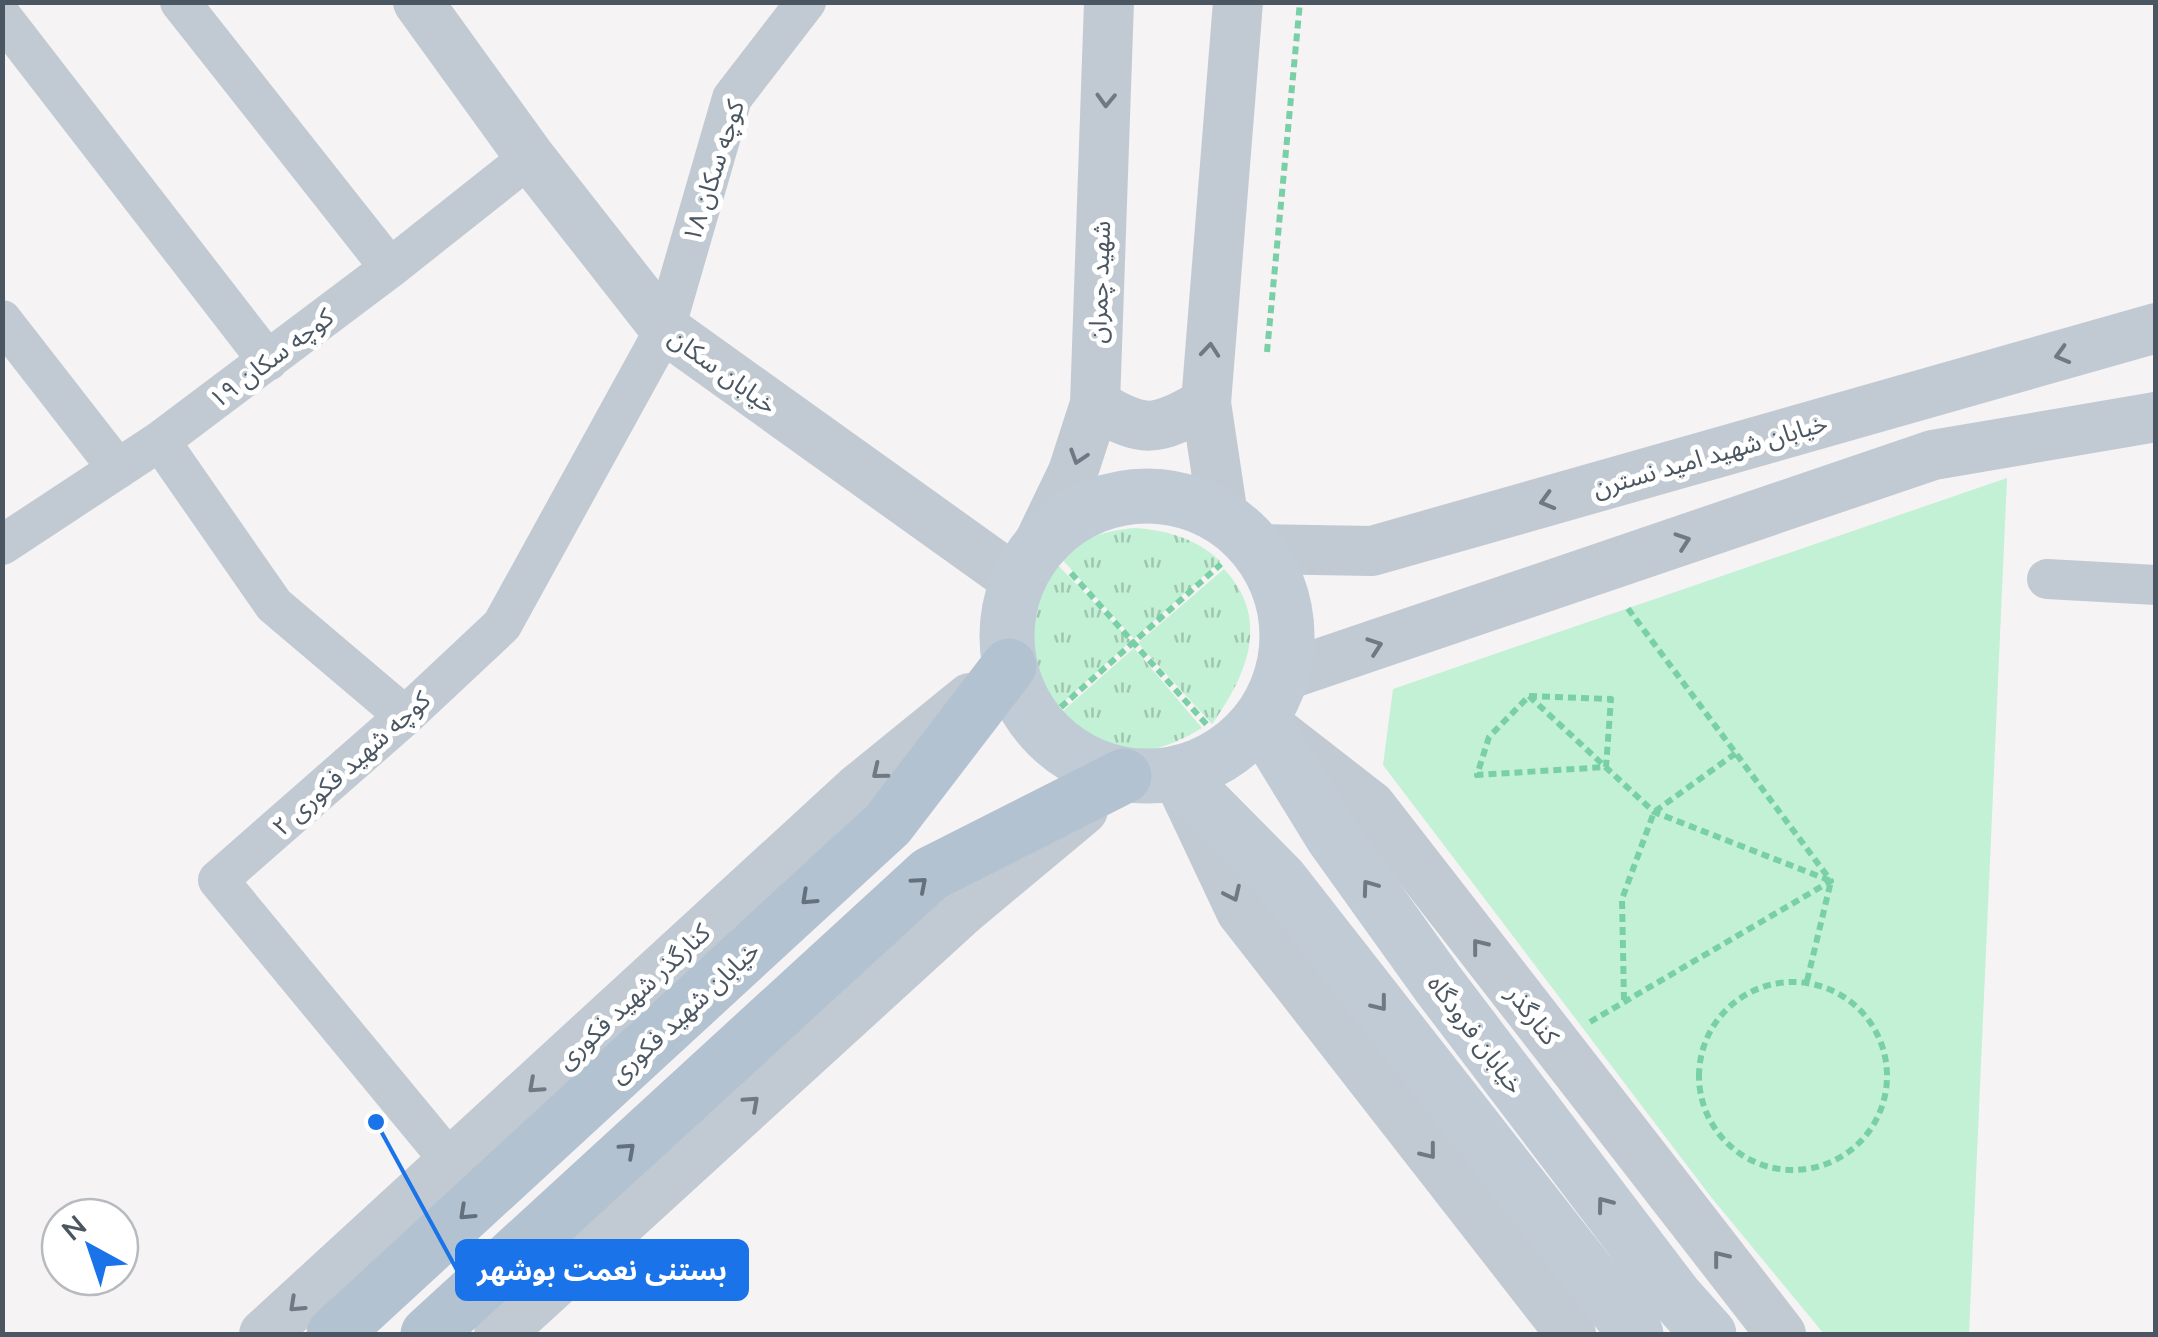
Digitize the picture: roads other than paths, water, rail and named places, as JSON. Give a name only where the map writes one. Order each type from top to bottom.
[{"type":"main road","points":[[428,1334],[930,874],[1150,775],[1224,755],[1289,635],[1285,601],[1235,543],[1175,497],[1123,497],[1075,515],[1006,623],[1008,666],[1024,706],[1049,739],[1084,762],[1150,775],[1280,879],[1636,1334]]},
{"type":"main road","name":"خیابان شهید فکوری","points":[[334,1334],[888,824],[1008,666]]},
{"type":"main road","name":"خیابان فرودگاه","points":[[1250,708],[1332,836],[1438,984],[1675,1296],[1709,1334]]},
{"type":"street","points":[[180,2],[390,268]]},
{"type":"street","name":"خیابان سکان","points":[[418,2],[530,158],[664,329],[1041,567]]},
{"type":"street","name":"شهید چمران","points":[[1041,567],[1095,404],[1110,2]]},
{"type":"street","points":[[1235,543],[1206,403],[1238,2]]},
{"type":"street","name":"کوچه سکان ۱۸","points":[[664,329],[732,98],[788,10]]},
{"type":"street","points":[[2,17],[268,361]]},
{"type":"street","name":"کوچه سکان ۱۹","points":[[2,545],[160,441],[530,158]]},
{"type":"street","points":[[2,320],[118,469]]},
{"type":"street","name":"خیابان شهید امید نسترن","points":[[1235,543],[1372,551],[2156,328]]},
{"type":"street","name":"کوچه شهید فکوری ۲","points":[[452,1162],[218,880],[502,625],[664,329]]},
{"type":"street","points":[[1918,396],[1933,456]]},
{"type":"street","points":[[1095,404],[1127,424],[1166,426],[1206,403]]},
{"type":"street","points":[[1250,708],[1606,567],[1933,456],[2156,417]]},
{"type":"street","points":[[160,441],[274,605],[405,716]]},
{"type":"street","points":[[2047,579],[2156,585]]},
{"type":"street","name":"کنارگذر شهید فکوری","points":[[264,1334],[858,790],[1008,666]]},
{"type":"street","name":"کنارگذر","points":[[1250,708],[1371,806],[1781,1334]]},
{"type":"street","points":[[499,1334],[962,912],[1150,775],[1241,911],[1572,1334]]},
{"type":"place","name":"بستنی نعمت بوشهر","points":[[376,1122]]}]
